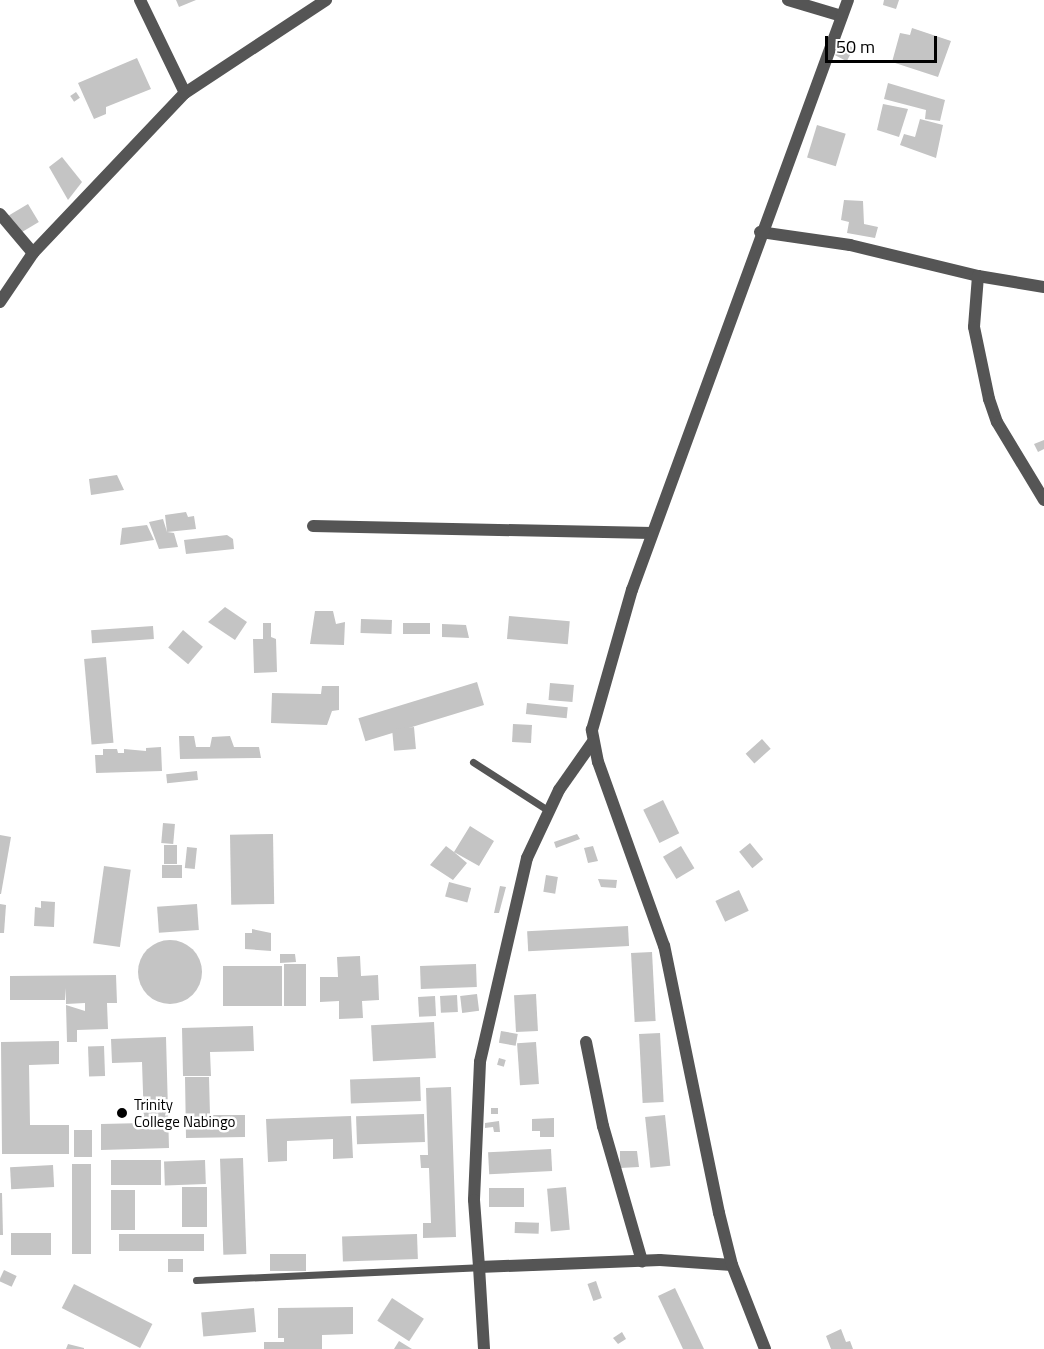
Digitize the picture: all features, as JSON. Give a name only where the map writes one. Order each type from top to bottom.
[{"type":"street","points":[[140,0],[185,93]]},
{"type":"street","points":[[0,302],[33,253],[185,93],[326,0]]},
{"type":"street","points":[[788,0],[842,16]]},
{"type":"street","points":[[484,1349],[474,1200],[480,1062],[527,858],[549,811],[592,743],[597,704],[652,533],[760,232],[848,0]]},
{"type":"street","points":[[0,214],[33,253]]},
{"type":"street","points":[[760,232],[850,245],[978,276],[1044,287]]},
{"type":"street","points":[[978,276],[974,327],[989,399],[997,422],[1044,500]]},
{"type":"street","points":[[313,526],[652,533]]},
{"type":"street","points":[[592,743],[667,956],[706,1162],[732,1265],[765,1349]]},
{"type":"street","points":[[586,1042],[603,1126],[642,1261]]},
{"type":"street","points":[[479,1267],[642,1261],[732,1265]]},
{"type":"lane","points":[[473,762],[549,811]]},
{"type":"lane","points":[[196,1280],[479,1267]]},
{"type":"building","points":[[176,0],[196,0],[179,7]]},
{"type":"building","points":[[884,0],[899,0],[896,9],[883,5]]},
{"type":"building","points":[[912,28],[951,41],[938,77],[892,62],[900,33],[910,35]]},
{"type":"building","points":[[842,42],[854,48],[847,61],[835,55]]},
{"type":"building","points":[[137,58],[151,89],[106,107],[106,114],[94,119],[78,83]]},
{"type":"building","points":[[888,83],[945,100],[940,121],[925,119],[926,110],[884,99]]},
{"type":"building","points":[[76,92],[80,98],[74,102],[70,96]]},
{"type":"building","points":[[883,104],[908,109],[899,137],[877,130]]},
{"type":"building","points":[[920,119],[943,125],[936,158],[900,145],[904,134],[915,137]]},
{"type":"building","points":[[817,125],[846,134],[836,166],[807,158]]},
{"type":"building","points":[[62,157],[82,182],[68,200],[49,167]]},
{"type":"building","points":[[844,200],[863,201],[864,224],[878,227],[875,238],[847,233],[849,222],[841,220]]},
{"type":"building","points":[[28,204],[39,222],[19,234],[8,216]]},
{"type":"building","points":[[1044,440],[1044,449],[1038,452],[1034,444]]},
{"type":"building","points":[[117,475],[124,490],[91,495],[89,479]]},
{"type":"building","points":[[186,512],[188,517],[194,516],[196,529],[167,532],[165,515]]},
{"type":"building","points":[[163,519],[167,532],[174,533],[178,547],[159,549],[149,522]]},
{"type":"building","points":[[147,525],[154,540],[120,545],[122,528]]},
{"type":"building","points":[[227,535],[233,539],[234,549],[186,554],[184,540]]},
{"type":"building","points":[[225,607],[247,622],[235,640],[208,622]]},
{"type":"building","points":[[315,611],[333,611],[336,624],[345,622],[344,645],[310,644]]},
{"type":"building","points":[[509,616],[570,621],[568,644],[507,639]]},
{"type":"building","points":[[361,619],[392,620],[391,634],[361,633]]},
{"type":"building","points":[[263,623],[271,623],[271,637],[276,639],[277,672],[254,673],[253,639],[263,639]]},
{"type":"building","points":[[403,623],[430,623],[430,634],[403,634]]},
{"type":"building","points":[[442,624],[466,625],[469,638],[442,637]]},
{"type":"building","points":[[153,626],[154,639],[92,643],[91,630]]},
{"type":"building","points":[[183,630],[203,647],[188,664],[168,648]]},
{"type":"building","points":[[106,657],[113,743],[92,745],[84,659]]},
{"type":"building","points":[[477,682],[484,705],[365,741],[358,718]]},
{"type":"building","points":[[550,683],[574,685],[572,702],[549,700]]},
{"type":"building","points":[[322,686],[339,686],[339,710],[332,711],[327,725],[271,723],[272,693],[321,694]]},
{"type":"building","points":[[527,703],[568,707],[567,718],[526,714]]},
{"type":"building","points":[[513,724],[532,725],[531,743],[512,742]]},
{"type":"building","points":[[414,727],[416,749],[394,751],[392,729]]},
{"type":"building","points":[[179,736],[194,736],[196,747],[210,747],[212,737],[230,736],[234,747],[259,747],[261,758],[180,759]]},
{"type":"building","points":[[762,739],[771,749],[754,763],[746,754]]},
{"type":"building","points":[[161,747],[162,771],[96,773],[95,755],[103,755],[103,749],[117,749],[118,753],[124,753],[124,749],[146,751],[146,748]]},
{"type":"building","points":[[197,771],[198,780],[167,783],[166,774]]},
{"type":"building","points":[[663,800],[679,833],[659,843],[643,810]]},
{"type":"building","points":[[163,823],[175,824],[173,844],[161,843]]},
{"type":"building","points":[[470,826],[494,841],[479,866],[454,852]]},
{"type":"building","points":[[273,834],[274,904],[231,905],[230,835]]},
{"type":"building","points":[[577,834],[580,839],[556,848],[554,842]]},
{"type":"building","points":[[0,835],[11,837],[1,894],[0,894]]},
{"type":"building","points":[[750,843],[763,859],[752,868],[739,852]]},
{"type":"building","points":[[164,845],[177,845],[177,864],[164,864]]},
{"type":"building","points":[[446,846],[467,863],[453,880],[430,865]]},
{"type":"building","points":[[593,846],[598,861],[588,863],[584,848]]},
{"type":"building","points":[[681,846],[694,868],[676,879],[663,857]]},
{"type":"building","points":[[187,847],[197,848],[195,869],[185,868]]},
{"type":"building","points":[[162,865],[182,865],[182,878],[162,878]]},
{"type":"building","points":[[104,866],[131,870],[120,947],[93,943]]},
{"type":"building","points":[[546,875],[558,877],[555,894],[543,892]]},
{"type":"building","points":[[598,879],[617,880],[616,888],[601,887]]},
{"type":"building","points":[[449,882],[471,888],[467,902],[445,896]]},
{"type":"building","points":[[500,886],[506,887],[499,913],[494,913]]},
{"type":"building","points":[[739,890],[749,911],[725,922],[715,901]]},
{"type":"building","points":[[41,901],[55,902],[54,927],[34,926],[35,907],[41,908]]},
{"type":"building","points":[[0,904],[6,905],[4,933],[0,933]]},
{"type":"building","points":[[197,904],[199,930],[159,933],[157,907]]},
{"type":"building","points":[[628,926],[629,946],[528,951],[527,931]]},
{"type":"building","points":[[252,929],[271,933],[271,951],[245,949],[245,933],[252,933]]},
{"type":"building","points":[[170,940],[182,942],[193,949],[200,960],[202,972],[200,984],[193,995],[182,1002],[170,1004],[158,1002],[147,995],[140,984],[138,972],[140,960],[147,949],[158,942]]},
{"type":"building","points":[[652,952],[656,1021],[635,1022],[631,953]]},
{"type":"building","points":[[280,954],[295,954],[296,962],[280,963]]},
{"type":"building","points":[[360,956],[361,976],[378,975],[379,1000],[362,1001],[363,1018],[339,1019],[339,1001],[320,1002],[320,977],[338,977],[337,957]]},
{"type":"building","points":[[284,964],[306,964],[306,1006],[284,1006]]},
{"type":"building","points":[[476,964],[477,987],[421,989],[420,966]]},
{"type":"building","points":[[223,966],[282,966],[282,1006],[223,1006]]},
{"type":"building","points":[[116,975],[117,1003],[107,1003],[108,1029],[77,1030],[77,1042],[67,1042],[66,1005],[85,1011],[85,1003],[66,1004],[66,988],[65,1000],[10,1000],[10,976]]},
{"type":"building","points":[[477,994],[479,1011],[462,1013],[460,996]]},
{"type":"building","points":[[536,994],[538,1031],[516,1032],[514,995]]},
{"type":"building","points":[[457,995],[458,1012],[441,1013],[440,996]]},
{"type":"building","points":[[435,996],[436,1016],[419,1017],[418,997]]},
{"type":"building","points":[[434,1022],[436,1058],[373,1061],[371,1025]]},
{"type":"building","points":[[253,1026],[254,1051],[210,1052],[211,1076],[183,1076],[182,1028]]},
{"type":"building","points":[[501,1031],[518,1034],[516,1046],[499,1043]]},
{"type":"building","points":[[660,1033],[664,1102],[643,1103],[639,1034]]},
{"type":"building","points":[[166,1037],[169,1148],[101,1150],[101,1124],[144,1123],[142,1062],[112,1063],[111,1039]]},
{"type":"building","points":[[59,1041],[59,1064],[29,1065],[30,1125],[69,1125],[69,1154],[2,1154],[1,1042]]},
{"type":"building","points":[[536,1042],[539,1084],[520,1085],[517,1043]]},
{"type":"building","points":[[104,1046],[105,1076],[89,1077],[88,1047]]},
{"type":"building","points":[[499,1058],[506,1060],[504,1067],[497,1065]]},
{"type":"building","points":[[185,1077],[209,1077],[210,1115],[245,1115],[245,1137],[186,1138]]},
{"type":"building","points":[[420,1077],[421,1101],[351,1103],[350,1079]]},
{"type":"building","points":[[451,1087],[456,1237],[423,1238],[423,1223],[431,1223],[429,1168],[421,1168],[420,1155],[428,1155],[426,1088]]},
{"type":"building","points":[[491,1108],[498,1108],[498,1114],[491,1114]]},
{"type":"building","points":[[424,1114],[425,1142],[357,1144],[356,1116]]},
{"type":"building","points":[[665,1115],[670,1166],[650,1168],[645,1117]]},
{"type":"building","points":[[351,1116],[353,1158],[333,1159],[333,1139],[287,1141],[287,1161],[268,1162],[266,1119]]},
{"type":"building","points":[[554,1118],[554,1137],[540,1137],[540,1131],[532,1131],[532,1119]]},
{"type":"building","points":[[499,1121],[500,1132],[494,1132],[493,1127],[485,1128],[485,1123]]},
{"type":"building","points":[[74,1130],[92,1130],[92,1157],[74,1157]]},
{"type":"building","points":[[551,1149],[552,1171],[489,1174],[488,1152]]},
{"type":"building","points":[[620,1151],[637,1151],[639,1167],[620,1168]]},
{"type":"building","points":[[243,1158],[246,1254],[223,1255],[220,1159]]},
{"type":"building","points":[[111,1160],[161,1160],[161,1185],[111,1185]]},
{"type":"building","points":[[205,1160],[206,1184],[165,1185],[164,1161]]},
{"type":"building","points":[[72,1164],[91,1164],[91,1254],[72,1254]]},
{"type":"building","points":[[53,1165],[54,1187],[11,1189],[10,1167]]},
{"type":"building","points":[[182,1187],[207,1187],[207,1227],[182,1227]]},
{"type":"building","points":[[566,1187],[570,1230],[551,1231],[547,1189]]},
{"type":"building","points":[[489,1188],[524,1188],[524,1207],[489,1207]]},
{"type":"building","points":[[111,1190],[135,1190],[135,1230],[111,1230]]},
{"type":"building","points":[[0,1193],[2,1193],[3,1235],[0,1235]]},
{"type":"building","points":[[515,1222],[539,1223],[539,1234],[515,1233]]},
{"type":"building","points":[[11,1233],[51,1233],[51,1255],[11,1255]]},
{"type":"building","points":[[119,1234],[204,1234],[204,1251],[119,1251]]},
{"type":"building","points":[[417,1234],[418,1259],[343,1262],[342,1237]]},
{"type":"building","points":[[270,1254],[306,1254],[306,1271],[270,1271]]},
{"type":"building","points":[[168,1259],[183,1259],[183,1272],[168,1272]]},
{"type":"building","points":[[4,1270],[17,1276],[12,1287],[0,1281]]},
{"type":"building","points":[[596,1281],[602,1298],[593,1301],[587,1284]]},
{"type":"building","points":[[74,1284],[152,1324],[140,1348],[62,1308]]},
{"type":"building","points":[[675,1288],[704,1349],[683,1349],[658,1296]]},
{"type":"building","points":[[392,1298],[424,1319],[409,1341],[377,1321]]},
{"type":"building","points":[[353,1307],[353,1334],[322,1335],[322,1349],[264,1349],[264,1342],[284,1342],[284,1338],[278,1338],[278,1308]]},
{"type":"building","points":[[254,1308],[256,1332],[203,1337],[201,1313]]},
{"type":"building","points":[[841,1329],[846,1342],[850,1341],[853,1349],[831,1349],[826,1336]]},
{"type":"building","points":[[622,1332],[626,1339],[618,1344],[613,1338]]},
{"type":"building","points":[[399,1341],[412,1349],[394,1349]]},
{"type":"building","points":[[68,1344],[84,1348],[84,1349],[66,1349]]},
{"type":"place","name":"Trinity College Nabingo","points":[[122,1113]]}]
